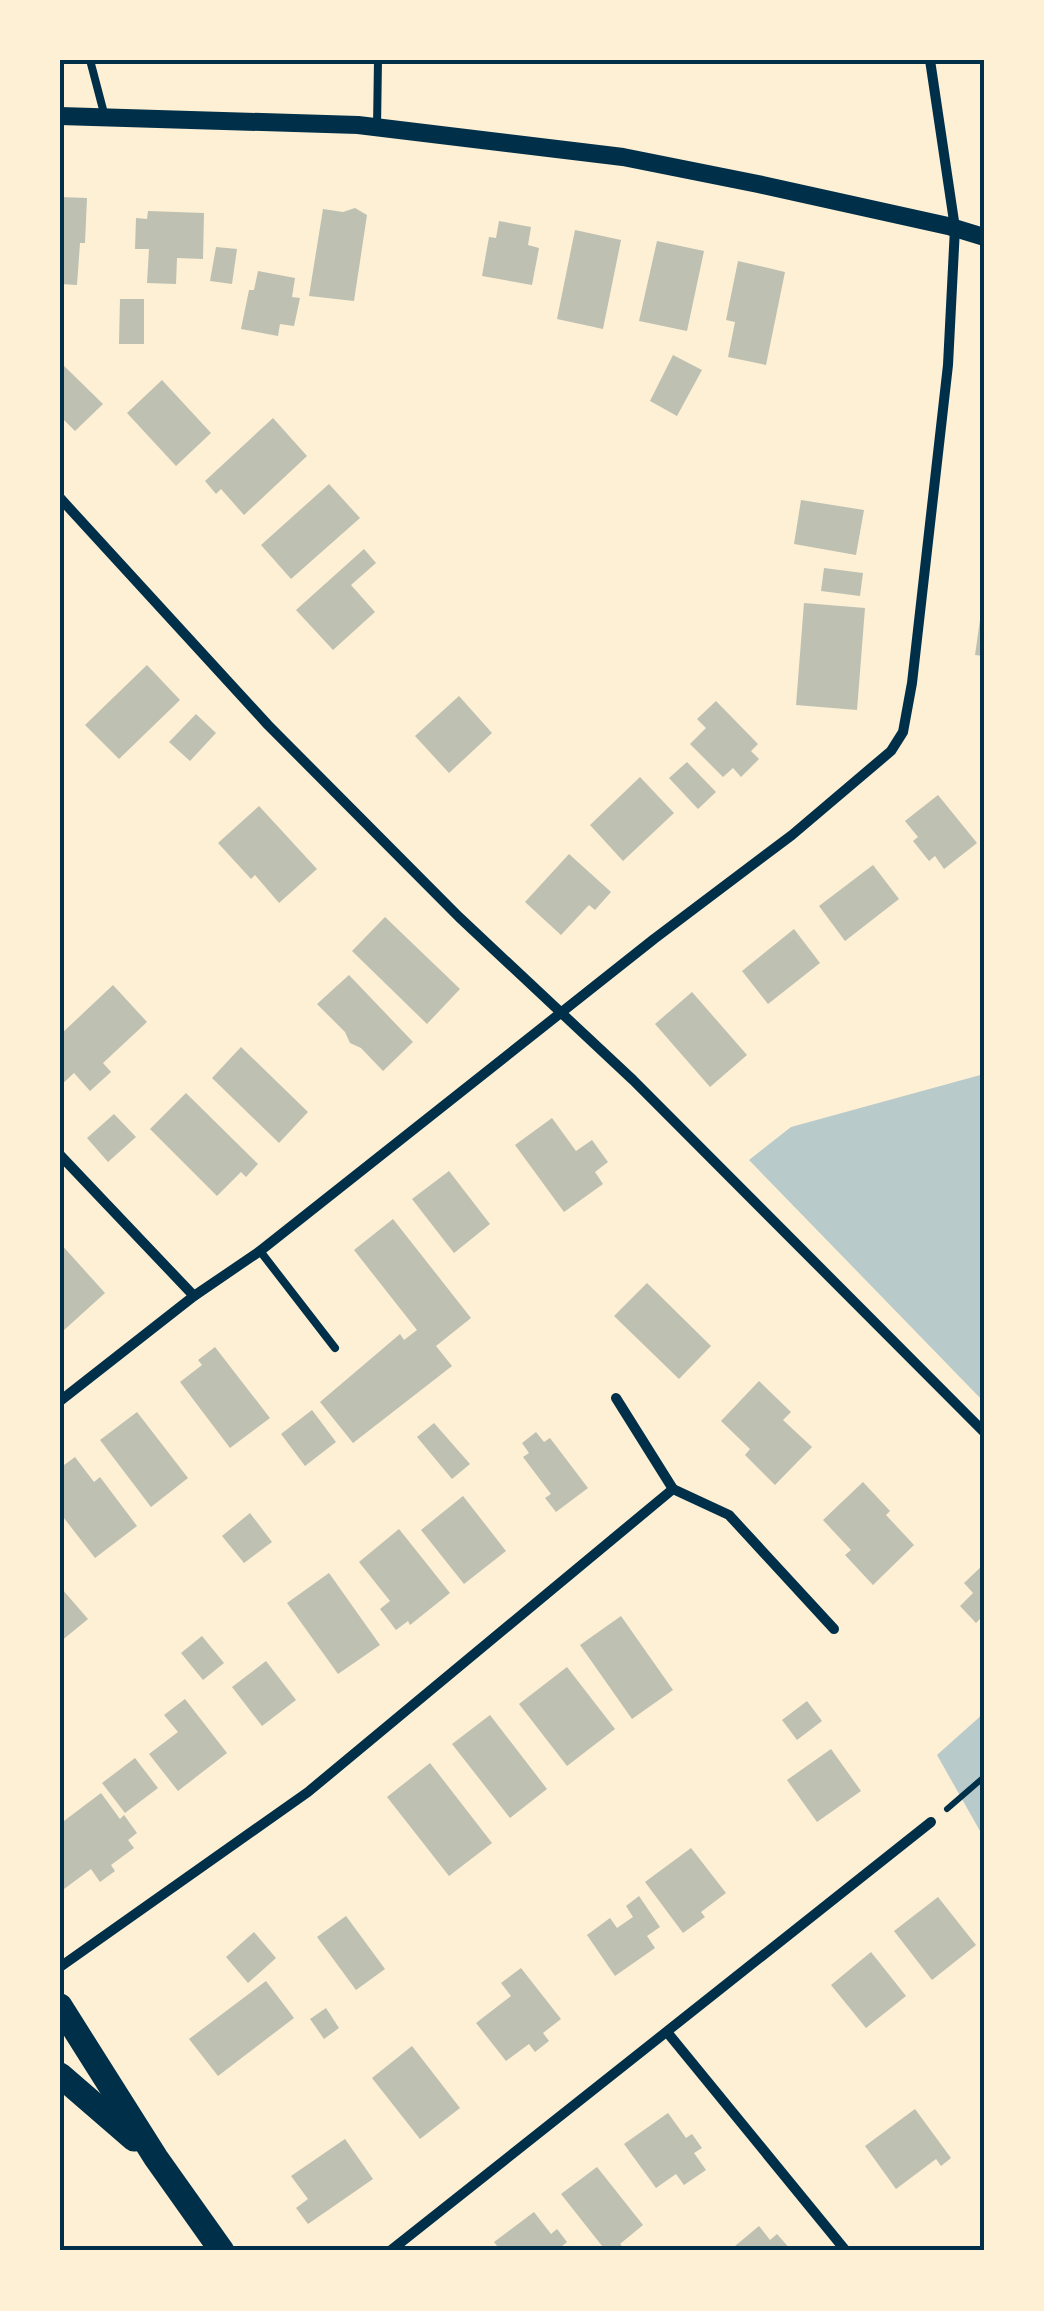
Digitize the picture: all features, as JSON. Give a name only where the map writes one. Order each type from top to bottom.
[{"type":"main road","points":[[60,2006],[156,2158],[222,2251]]},
{"type":"main road","points":[[60,2075],[156,2158]]},
{"type":"street","points":[[60,1402],[194,1296],[260,1251],[792,835],[891,751],[903,732],[912,683],[948,365],[955,228],[930,60]]},
{"type":"street","points":[[60,116],[225,118],[377,127],[623,157],[984,237]]},
{"type":"street","points":[[60,498],[268,725],[633,1080],[984,1432]]},
{"type":"street","points":[[60,1156],[194,1296]]},
{"type":"street","points":[[616,1398],[674,1490],[729,1515],[834,1629]]},
{"type":"street","points":[[60,1967],[308,1792],[674,1490]]},
{"type":"street","points":[[390,2251],[931,1822]]},
{"type":"street","points":[[666,2032],[846,2251]]},
{"type":"lane","points":[[90,60],[105,117]]},
{"type":"lane","points":[[377,127],[378,60]]},
{"type":"lane","points":[[260,1251],[335,1348]]},
{"type":"path","points":[[931,1822],[984,1777]]},
{"type":"shaded area","points":[[984,1074],[984,1402],[749,1160],[791,1127]]},
{"type":"shaded area","points":[[984,1713],[984,1838],[937,1755]]},
{"type":"building","points":[[60,197],[87,198],[85,243],[80,243],[77,285],[60,284]]},
{"type":"building","points":[[355,208],[367,215],[354,301],[309,296],[323,209],[343,212]]},
{"type":"building","points":[[148,211],[204,213],[203,259],[177,258],[176,284],[147,283],[149,249],[135,249],[136,218],[147,219]]},
{"type":"building","points":[[499,221],[531,227],[528,245],[539,248],[532,285],[482,276],[489,237],[496,238]]},
{"type":"building","points":[[575,230],[621,240],[603,329],[557,319]]},
{"type":"building","points":[[657,241],[704,251],[687,331],[639,321]]},
{"type":"building","points":[[216,247],[237,249],[232,284],[210,281]]},
{"type":"building","points":[[738,261],[785,272],[766,365],[728,357],[735,322],[726,320]]},
{"type":"building","points":[[258,271],[295,278],[292,297],[300,298],[294,326],[280,324],[278,336],[241,329],[249,290],[254,290]]},
{"type":"building","points":[[120,299],[144,299],[144,344],[119,344]]},
{"type":"building","points":[[673,355],[702,370],[677,416],[650,401]]},
{"type":"building","points":[[60,362],[103,404],[75,431],[60,416]]},
{"type":"building","points":[[162,380],[211,433],[176,466],[127,413]]},
{"type":"building","points":[[273,418],[307,456],[244,515],[221,489],[216,494],[205,481]]},
{"type":"building","points":[[329,484],[360,518],[291,579],[261,545]]},
{"type":"building","points":[[801,500],[864,510],[856,555],[794,544]]},
{"type":"building","points":[[364,549],[376,563],[351,585],[375,612],[333,650],[296,610]]},
{"type":"building","points":[[824,568],[863,573],[860,596],[821,591]]},
{"type":"building","points":[[804,603],[865,608],[857,710],[796,705]]},
{"type":"building","points":[[984,606],[984,656],[975,655]]},
{"type":"building","points":[[147,665],[180,700],[119,759],[85,725]]},
{"type":"building","points":[[459,696],[492,733],[449,773],[415,736]]},
{"type":"building","points":[[716,701],[758,744],[751,751],[759,759],[741,777],[733,768],[723,777],[690,744],[706,728],[697,719]]},
{"type":"building","points":[[196,714],[216,733],[190,761],[169,742]]},
{"type":"building","points":[[687,762],[716,792],[698,809],[669,778]]},
{"type":"building","points":[[640,777],[674,813],[623,861],[590,825]]},
{"type":"building","points":[[938,795],[977,843],[944,869],[935,856],[929,861],[913,841],[918,837],[905,821]]},
{"type":"building","points":[[259,806],[317,869],[279,903],[255,875],[251,879],[218,843]]},
{"type":"building","points":[[569,854],[611,892],[595,910],[589,905],[561,935],[525,902]]},
{"type":"building","points":[[873,865],[899,899],[845,941],[819,906]]},
{"type":"building","points":[[385,917],[460,989],[427,1024],[352,951]]},
{"type":"building","points":[[794,929],[820,963],[768,1004],[742,971]]},
{"type":"building","points":[[349,975],[413,1042],[383,1071],[361,1048],[350,1043],[345,1032],[317,1004]]},
{"type":"building","points":[[113,985],[147,1022],[103,1063],[111,1072],[90,1091],[74,1073],[60,1086],[60,1035]]},
{"type":"building","points":[[692,992],[747,1055],[710,1087],[655,1024]]},
{"type":"building","points":[[241,1047],[308,1112],[279,1143],[212,1078]]},
{"type":"building","points":[[186,1093],[258,1164],[246,1177],[241,1172],[217,1196],[150,1129]]},
{"type":"building","points":[[114,1114],[136,1137],[108,1162],[87,1138]]},
{"type":"building","points":[[552,1118],[576,1151],[592,1140],[608,1162],[595,1172],[603,1184],[564,1212],[515,1145]]},
{"type":"building","points":[[449,1171],[490,1224],[454,1253],[412,1199]]},
{"type":"building","points":[[393,1219],[471,1318],[436,1346],[452,1366],[353,1443],[320,1402],[400,1334],[404,1340],[417,1330],[354,1250]]},
{"type":"building","points":[[60,1243],[105,1293],[63,1331],[60,1328]]},
{"type":"building","points":[[647,1283],[711,1346],[679,1379],[614,1316]]},
{"type":"building","points":[[215,1347],[270,1418],[230,1448],[180,1382],[202,1365],[198,1360]]},
{"type":"building","points":[[759,1381],[791,1412],[783,1420],[812,1447],[775,1485],[745,1455],[750,1449],[721,1421]]},
{"type":"building","points":[[312,1410],[336,1442],[305,1466],[281,1434]]},
{"type":"building","points":[[137,1412],[188,1478],[151,1507],[100,1440]]},
{"type":"building","points":[[434,1423],[470,1464],[452,1479],[417,1437]]},
{"type":"building","points":[[536,1432],[544,1442],[550,1438],[588,1488],[556,1512],[545,1498],[551,1494],[523,1457],[529,1453],[522,1443]]},
{"type":"building","points":[[75,1457],[94,1482],[100,1477],[137,1526],[95,1558],[60,1513],[60,1468]]},
{"type":"building","points":[[863,1482],[914,1545],[873,1585],[845,1555],[851,1550],[823,1520]]},
{"type":"building","points":[[463,1496],[506,1551],[464,1584],[421,1530]]},
{"type":"building","points":[[250,1513],[272,1542],[244,1563],[222,1536]]},
{"type":"building","points":[[399,1529],[450,1593],[410,1625],[408,1621],[396,1630],[380,1609],[390,1601],[359,1562]]},
{"type":"building","points":[[984,1564],[984,1615],[976,1623],[960,1606],[973,1593],[964,1583]]},
{"type":"building","points":[[329,1573],[380,1645],[338,1674],[287,1603]]},
{"type":"building","points":[[60,1590],[88,1619],[60,1642]]},
{"type":"building","points":[[621,1616],[673,1690],[632,1719],[580,1645]]},
{"type":"building","points":[[202,1636],[224,1663],[203,1680],[181,1653]]},
{"type":"building","points":[[266,1661],[296,1700],[262,1726],[232,1687]]},
{"type":"building","points":[[567,1667],[615,1729],[567,1766],[519,1704]]},
{"type":"building","points":[[185,1699],[227,1753],[178,1791],[149,1754],[178,1732],[164,1715]]},
{"type":"building","points":[[807,1701],[822,1721],[797,1740],[782,1720]]},
{"type":"building","points":[[490,1715],[547,1789],[510,1818],[452,1744]]},
{"type":"building","points":[[831,1749],[861,1791],[817,1822],[787,1780]]},
{"type":"building","points":[[135,1758],[158,1788],[125,1813],[102,1783]]},
{"type":"building","points":[[430,1763],[492,1843],[449,1876],[387,1797]]},
{"type":"building","points":[[101,1793],[120,1819],[124,1815],[137,1833],[128,1840],[134,1848],[111,1865],[115,1871],[100,1882],[91,1869],[60,1892],[60,1824]]},
{"type":"building","points":[[691,1848],[726,1893],[701,1912],[705,1917],[683,1933],[645,1882]]},
{"type":"building","points":[[639,1896],[660,1927],[647,1936],[655,1948],[615,1976],[587,1935],[610,1918],[617,1928],[633,1917],[626,1906]]},
{"type":"building","points":[[938,1897],[976,1945],[932,1980],[894,1931]]},
{"type":"building","points":[[346,1916],[385,1969],[356,1990],[317,1937]]},
{"type":"building","points":[[254,1932],[276,1958],[248,1983],[226,1957]]},
{"type":"building","points":[[871,1952],[906,1996],[866,2028],[831,1985]]},
{"type":"building","points":[[521,1968],[561,2019],[543,2033],[549,2041],[535,2052],[529,2044],[506,2061],[476,2023],[511,1996],[501,1983]]},
{"type":"building","points":[[266,1981],[294,2018],[218,2076],[189,2039]]},
{"type":"building","points":[[326,2008],[339,2028],[324,2039],[310,2019]]},
{"type":"building","points":[[412,2046],[460,2108],[420,2139],[372,2078]]},
{"type":"building","points":[[915,2109],[951,2158],[941,2166],[936,2159],[896,2189],[865,2146]]},
{"type":"building","points":[[668,2113],[686,2138],[692,2134],[702,2148],[694,2153],[706,2170],[684,2185],[676,2174],[656,2188],[624,2144]]},
{"type":"building","points":[[345,2139],[373,2179],[308,2224],[296,2208],[308,2199],[291,2176]]},
{"type":"building","points":[[597,2167],[643,2225],[620,2244],[624,2248],[620,2251],[606,2251],[561,2194]]},
{"type":"building","points":[[534,2212],[551,2234],[557,2229],[567,2242],[561,2247],[564,2251],[501,2251],[494,2242]]},
{"type":"building","points":[[759,2226],[770,2240],[777,2234],[792,2251],[729,2251]]}]
